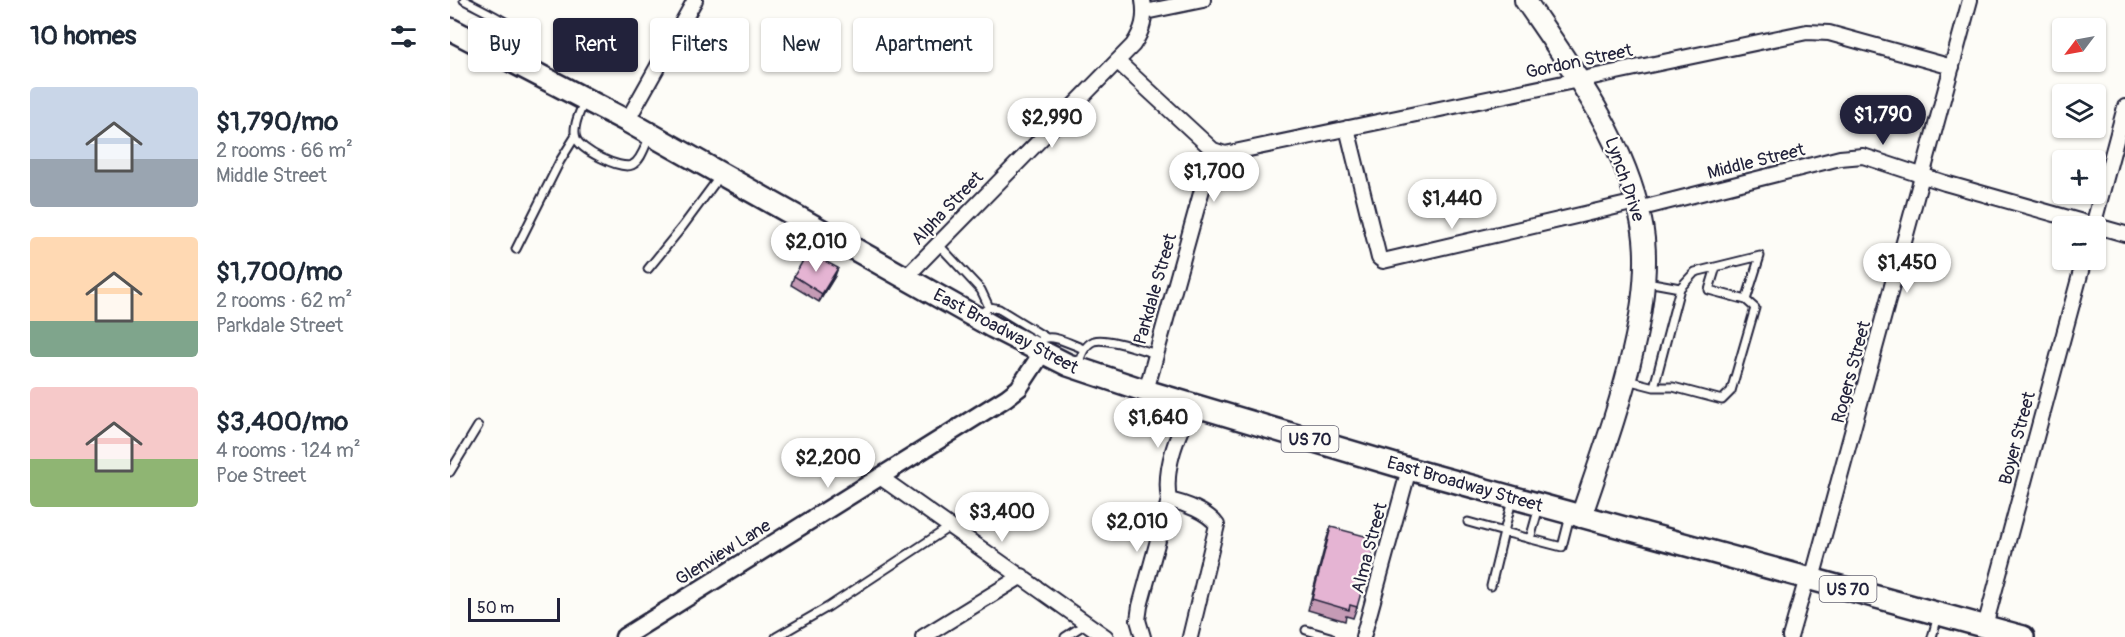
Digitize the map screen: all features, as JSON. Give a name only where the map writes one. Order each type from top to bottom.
[{"type":"main road","name":"Lynch Drive","points":[[1525,0],[1595,104],[1617,146],[1642,221],[1644,281],[1633,349],[1576,515]]},
{"type":"main road","name":"East Broadway Street","points":[[450,29],[468,38]]},
{"type":"main road","name":"East Broadway Street","points":[[532,72],[651,134],[906,277],[983,312],[1077,369],[1409,469],[2023,637]]},
{"type":"street","points":[[627,121],[695,0]]},
{"type":"street","points":[[1144,6],[1203,0]]},
{"type":"street","name":"Rogers Street","points":[[1790,637],[1809,579],[1970,0]]},
{"type":"street","name":"Alpha Street","points":[[906,277],[1117,61],[1137,38],[1144,6]]},
{"type":"street","name":"Gordon Street","points":[[1213,150],[1225,154],[1807,32],[1829,33],[1952,67]]},
{"type":"street","points":[[1117,61],[1213,150]]},
{"type":"street","points":[[2096,216],[2125,107]]},
{"type":"street","name":"Middle Street","points":[[1347,128],[1379,258],[1383,261],[1637,206],[1840,158],[1863,156],[1922,176],[2059,216]]},
{"type":"street","name":"Parkdale Street","points":[[1146,391],[1213,150]]},
{"type":"street","name":"Middle Street","points":[[2106,229],[2125,234]]},
{"type":"street","name":"Boyer Street","points":[[1985,627],[2081,270]]},
{"type":"street","name":"Glenview Lane","points":[[624,637],[1006,398],[1019,388],[1040,346]]},
{"type":"street","points":[[1143,637],[1138,620],[1140,606],[1169,500],[1167,476],[1175,445],[1192,405]]},
{"type":"street","name":"Alma Street","points":[[1363,637],[1409,469]]},
{"type":"street","points":[[880,477],[951,525],[1106,637]]},
{"type":"street","points":[[1169,500],[1195,510],[1215,521],[1217,525],[1190,637]]},
{"type":"street","points":[[923,637],[1022,576]]},
{"type":"lane","points":[[464,0],[495,18]]},
{"type":"lane","points":[[584,99],[575,137],[587,150],[614,164],[626,167],[638,160],[651,134]]},
{"type":"lane","points":[[516,249],[560,161],[575,137]]},
{"type":"lane","points":[[648,268],[690,218],[722,174]]},
{"type":"lane","points":[[938,243],[981,290],[983,312]]},
{"type":"lane","points":[[1654,387],[1680,288],[1695,272],[1760,256],[1746,300]]},
{"type":"lane","points":[[1624,380],[1654,387],[1673,387],[1722,400],[1731,391],[1755,308],[1746,300],[1709,290],[1716,267]]},
{"type":"lane","points":[[1644,281],[1680,288]]},
{"type":"lane","points":[[1040,346],[1054,338],[1084,349]]},
{"type":"lane","points":[[1077,369],[1084,349],[1093,341],[1104,341],[1156,354]]},
{"type":"lane","points":[[450,472],[478,426]]},
{"type":"lane","points":[[1491,586],[1513,498]]},
{"type":"lane","points":[[1530,539],[1540,505]]},
{"type":"lane","points":[[1468,522],[1562,547],[1576,515]]},
{"type":"lane","points":[[776,637],[828,607],[951,525]]},
{"type":"lane","points":[[1932,637],[1938,614]]},
{"type":"lane","points":[[1065,637],[1087,623]]},
{"type":"lane","points":[[1306,630],[1330,637]]},
{"type":"building","points":[[808,252],[838,268],[822,294],[794,276]]},
{"type":"building","points":[[1331,527],[1376,539],[1357,607],[1350,605],[1349,610],[1312,599]]}]
